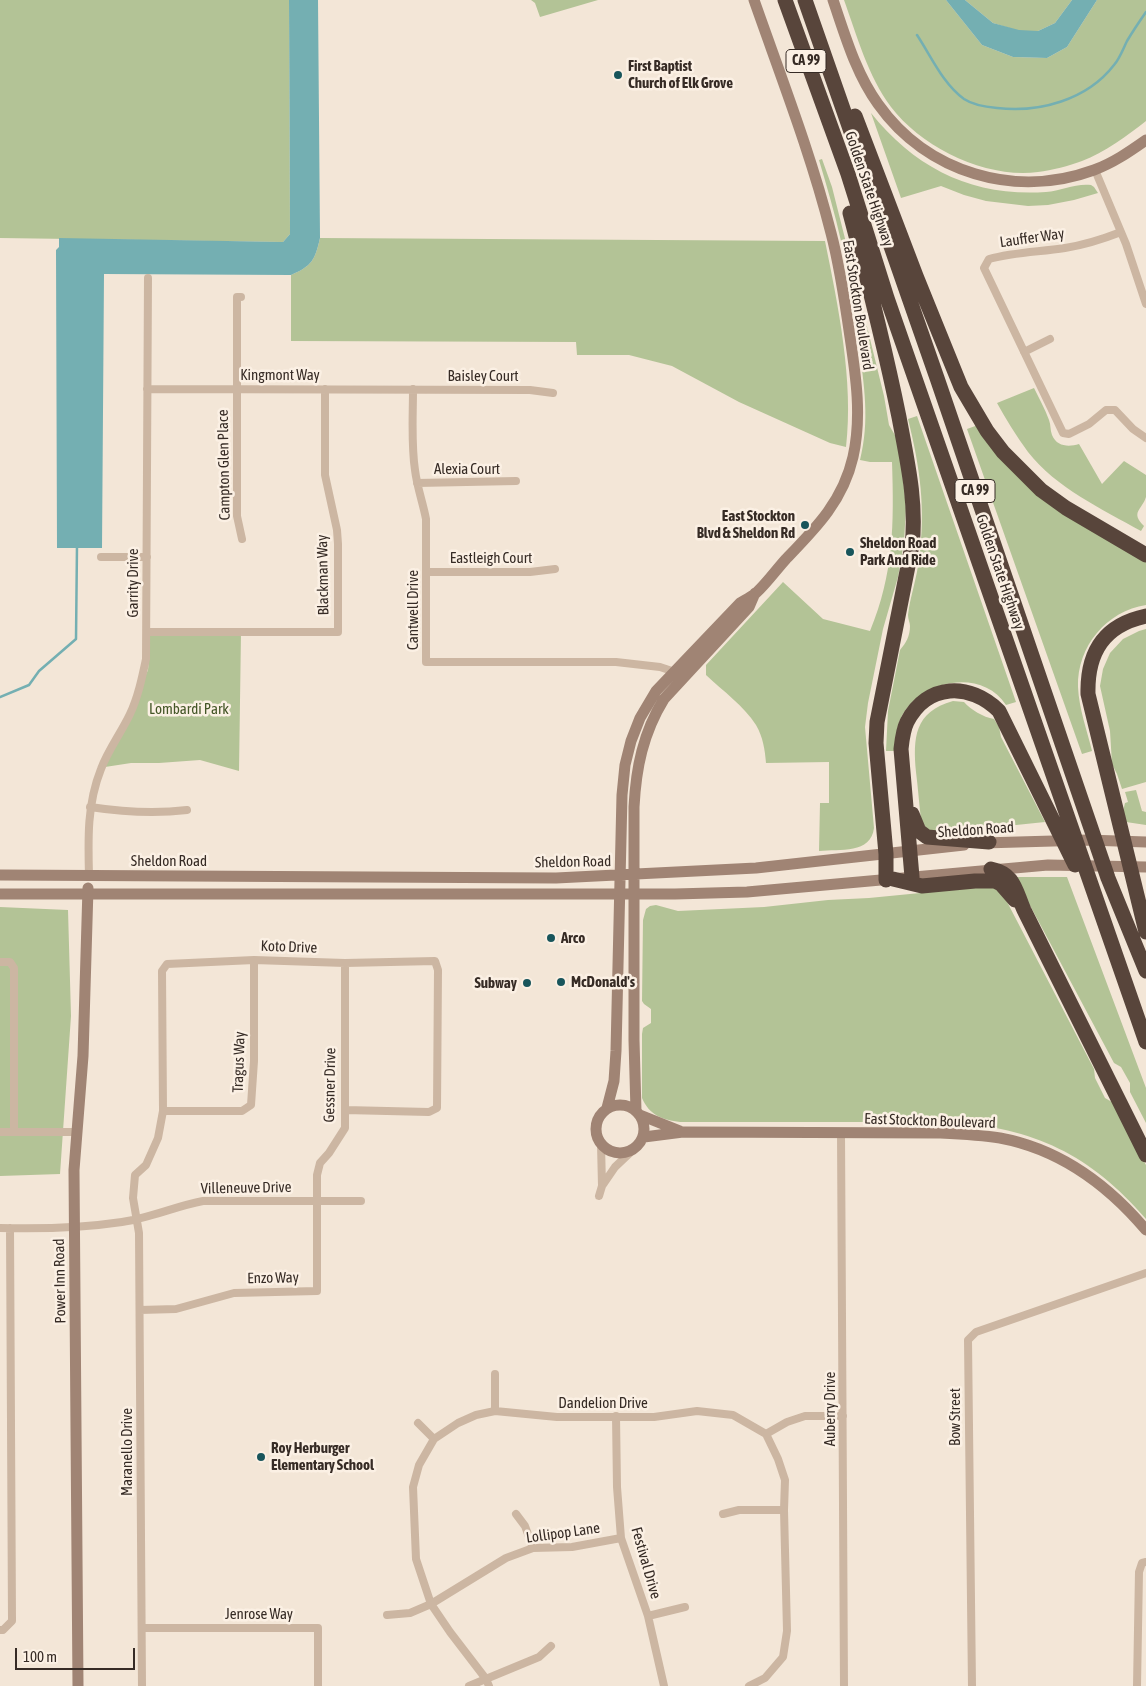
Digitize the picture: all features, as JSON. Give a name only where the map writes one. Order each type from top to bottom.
[{"type":"highway","name":"Golden State Highway","points":[[784,0],[848,174],[887,298],[1146,1042]]},
{"type":"highway","name":"Golden State Highway","points":[[806,4],[937,378],[1108,878],[1146,971]]},
{"type":"highway","points":[[806,4],[874,162],[916,276],[961,387],[974,410],[1004,452],[1041,490],[1073,512],[1146,555]]},
{"type":"highway","points":[[848,174],[846,199],[884,344],[909,467],[914,518],[912,546],[877,722],[876,743],[890,879],[922,886],[975,880],[995,881],[1001,884],[1024,910]]},
{"type":"highway","points":[[1146,616],[1124,623],[1103,638],[1090,663],[1088,694],[1146,932]]},
{"type":"highway","points":[[912,877],[901,748],[907,722],[923,702],[933,695],[944,691],[974,694],[991,703],[999,711],[1106,930]]},
{"type":"highway","points":[[906,799],[919,831],[927,837],[990,842]]},
{"type":"highway","points":[[992,869],[1006,874],[1010,878],[1024,910],[1146,1155]]},
{"type":"main road","name":"East Stockton Boulevard","points":[[607,1108],[614,1081],[617,1029],[622,795],[625,765],[631,741],[640,718],[656,691],[740,603],[755,593],[812,534],[839,497],[852,460],[858,412],[857,390],[846,312],[830,227],[803,140],[754,0]]},
{"type":"main road","points":[[833,0],[853,57],[870,93],[895,126],[922,149],[955,168],[988,178],[1008,181],[1046,182],[1069,178],[1095,170],[1126,154],[1146,140]]},
{"type":"main road","name":"East Stockton Boulevard","points":[[684,1132],[661,1125],[638,1113],[634,1040],[634,807],[636,771],[640,752],[655,714],[672,689],[749,607],[755,593]]},
{"type":"main road","name":"Sheldon Road","points":[[0,875],[556,878],[756,868],[990,842],[1088,840],[1145,842]]},
{"type":"main road","points":[[0,894],[635,895],[748,892],[1048,865],[1146,866]]},
{"type":"main road","name":"Power Inn Road","points":[[78,1686],[74,1227],[76,1132],[83,1056],[89,876]]},
{"type":"main road","points":[[618,956],[624,976],[624,1032],[627,1039],[634,1040]]},
{"type":"main road","points":[[619,1105],[631,1107],[638,1113],[644,1122],[644,1137],[634,1149],[620,1154],[606,1149],[601,1144],[596,1128],[607,1108],[619,1105]]},
{"type":"main road","name":"East Stockton Boulevard","points":[[644,1137],[684,1132],[975,1135],[1001,1138],[1030,1146],[1057,1157],[1080,1170],[1116,1198],[1146,1230]]},
{"type":"street","points":[[1095,170],[1121,232],[1146,304]]},
{"type":"street","name":"Lauffer Way","points":[[1121,232],[1090,243],[1067,248],[1009,254],[989,259],[984,268],[1063,433],[1069,434],[1089,424],[1106,410],[1115,410],[1133,429],[1146,438]]},
{"type":"street","name":"Garrity Drive","points":[[89,876],[88,830],[90,807],[100,770],[130,714],[137,696],[146,659],[148,278]]},
{"type":"street","name":"Campton Glen Place","points":[[241,297],[237,297],[237,516],[242,539]]},
{"type":"street","points":[[1024,352],[1050,339]]},
{"type":"street","name":"Kingmont Way","points":[[147,389],[413,389]]},
{"type":"street","name":"Blackman Way","points":[[147,632],[338,632],[338,544],[334,515],[326,485],[325,389]]},
{"type":"street","name":"Baisley Court","points":[[413,389],[530,390],[553,393]]},
{"type":"street","name":"Cantwell Drive","points":[[413,389],[413,457],[426,519],[426,662],[616,662],[674,671],[684,677]]},
{"type":"street","name":"Alexia Court","points":[[417,483],[516,481]]},
{"type":"street","points":[[101,557],[147,557]]},
{"type":"street","name":"Eastleigh Court","points":[[426,572],[530,572],[555,569]]},
{"type":"street","points":[[90,807],[127,812],[187,810]]},
{"type":"street","name":"Koto Drive","points":[[137,1219],[133,1198],[135,1174],[146,1165],[158,1138],[163,1111],[162,971],[167,964],[254,960],[345,963],[435,961],[438,970],[437,1108],[429,1112],[345,1110]]},
{"type":"street","name":"Tragus Way","points":[[163,1111],[242,1111],[251,1105],[254,1061],[254,960]]},
{"type":"street","points":[[0,962],[10,962],[14,968],[14,1132]]},
{"type":"street","name":"Gessner Drive","points":[[317,1200],[317,1175],[320,1163],[329,1153],[345,1128],[345,963]]},
{"type":"street","points":[[0,1132],[76,1132]]},
{"type":"street","name":"Auberry Drive","points":[[841,1133],[844,1686]]},
{"type":"street","points":[[601,1144],[602,1186]]},
{"type":"street","points":[[599,1196],[602,1186],[614,1168],[634,1149]]},
{"type":"street","name":"Enzo Way","points":[[140,1310],[176,1309],[234,1293],[317,1292],[317,1200]]},
{"type":"street","name":"Villeneuve Drive","points":[[0,1228],[74,1227],[137,1219],[203,1201],[361,1201]]},
{"type":"street","name":"Maranello Drive","points":[[137,1219],[139,1233],[140,1310],[142,1686]]},
{"type":"street","points":[[0,1630],[3,1630],[12,1621],[10,1228]]},
{"type":"street","name":"Bow Street","points":[[972,1686],[968,1340],[976,1332],[1146,1273]]},
{"type":"street","points":[[495,1374],[495,1411]]},
{"type":"street","name":"Dandelion Drive","points":[[488,1682],[431,1604],[416,1559],[413,1487],[419,1464],[434,1439],[458,1423],[476,1415],[495,1411],[556,1417],[654,1417],[697,1411],[733,1415],[766,1434]]},
{"type":"street","name":"Festival Drive","points":[[616,1416],[617,1487],[621,1538],[648,1616],[664,1686]]},
{"type":"street","points":[[749,1686],[766,1682],[783,1657],[787,1631],[784,1510],[786,1480],[766,1434],[787,1422],[805,1416],[843,1416]]},
{"type":"street","points":[[418,1423],[434,1439]]},
{"type":"street","points":[[723,1514],[739,1510],[784,1510]]},
{"type":"street","points":[[516,1514],[525,1526],[533,1548]]},
{"type":"street","name":"Lollipop Lane","points":[[387,1615],[410,1613],[431,1604],[506,1558],[533,1548],[572,1547],[621,1538]]},
{"type":"street","points":[[1137,1686],[1142,1637],[1139,1572],[1142,1563],[1146,1562]]},
{"type":"street","points":[[648,1616],[684,1607]]},
{"type":"street","name":"Jenrose Way","points":[[142,1628],[318,1628],[318,1686]]},
{"type":"street","points":[[469,1686],[488,1682],[539,1657],[551,1646]]},
{"type":"green space","points":[[0,0],[289,0],[290,234],[283,242],[0,238]]},
{"type":"green space","points":[[531,0],[598,0],[540,17],[535,3]]},
{"type":"green space","points":[[844,0],[946,0],[982,45],[1013,57],[1047,58],[1067,47],[1097,0],[1146,0],[1146,121],[1124,138],[1090,158],[1049,170],[1018,173],[998,171],[957,158],[920,135],[904,122],[891,107],[869,69]]},
{"type":"green space","points":[[965,0],[1072,0],[1055,23],[1038,31],[1019,31],[993,23]]},
{"type":"green space","points":[[871,113],[888,133],[907,150],[927,164],[970,184],[994,190],[1019,192],[1046,192],[1080,185],[1091,185],[1098,193],[1048,205],[1028,206],[986,201],[941,186],[901,198]]},
{"type":"green space","points":[[822,159],[832,187],[860,298],[884,396],[889,425],[896,437],[901,461],[906,507],[904,542],[898,577],[883,629],[865,727],[874,828],[872,836],[867,842],[853,849],[819,851],[820,803],[829,803],[829,762],[766,763],[763,744],[756,725],[739,705],[706,675],[706,665],[783,582],[823,619],[870,631],[884,589],[891,548],[893,506],[892,462],[860,460],[865,431],[861,361],[846,267],[836,221],[819,160]]},
{"type":"green space","points":[[320,238],[825,241],[835,291],[846,370],[848,422],[846,447],[830,443],[739,402],[672,366],[629,355],[577,355],[576,342],[291,341],[291,275],[304,269],[312,261]]},
{"type":"green space","points":[[1034,388],[1050,422],[1051,433],[1054,439],[1064,445],[1079,444],[1102,484],[1124,461],[1146,475],[1146,497],[1137,514],[1144,526],[1141,531],[1080,497],[1039,465],[1028,452],[1011,428],[997,403]]},
{"type":"green space","points":[[917,416],[1016,702],[1006,705],[995,693],[981,685],[966,682],[950,683],[934,688],[920,696],[908,707],[900,720],[896,735],[896,751],[886,751],[888,711],[900,650],[906,642],[909,633],[908,615],[921,541],[921,488],[908,419]]},
{"type":"green space","points":[[978,425],[994,449],[1146,562],[1146,605],[1119,615],[1097,633],[1083,658],[1079,672],[1079,695],[1092,751],[1082,754],[967,429]]},
{"type":"green space","points":[[1146,629],[1146,782],[1122,789],[1112,764],[1110,731],[1100,686],[1103,669],[1110,653],[1123,639]]},
{"type":"green space","name":"Lombardi Park","points":[[147,632],[241,632],[239,771],[200,760],[131,763],[105,767],[148,670],[150,647]]},
{"type":"green space","points":[[953,701],[964,702],[977,713],[994,719],[999,727],[1001,737],[1045,822],[939,833],[932,832],[925,827],[921,819],[916,772],[916,737],[923,719],[930,712]]},
{"type":"green space","points":[[1136,790],[1142,811],[1146,812],[1146,825],[1126,822],[1123,811],[1125,803],[1128,802],[1125,792]]},
{"type":"green space","points":[[1017,877],[1067,877],[1146,1088],[1146,1123],[1130,1092],[1130,1083],[1121,1067],[1114,1063],[1016,879]]},
{"type":"green space","points":[[992,886],[1004,896],[1094,1069],[1095,1078],[1105,1098],[1112,1102],[1146,1165],[1146,1219],[1104,1177],[1081,1161],[1058,1148],[1034,1138],[1008,1131],[980,1125],[949,1122],[680,1122],[657,1116],[648,1109],[642,1098],[642,1034],[643,1028],[651,1023],[651,1009],[642,1001],[643,920],[646,909],[650,906],[656,905],[678,911],[764,907]]},
{"type":"green space","points":[[0,907],[68,910],[71,1016],[60,1174],[0,1176]]},
{"type":"water","points":[[289,0],[318,0],[320,238],[314,257],[304,269],[291,275],[104,274],[102,548],[57,548],[56,250],[59,247],[59,238],[283,242],[290,234]]},
{"type":"water","points":[[946,0],[965,0],[993,23],[1019,30],[1038,31],[1055,23],[1072,0],[1097,0],[1067,47],[1047,58],[1013,57],[982,45]]},
{"type":"waterway","points":[[917,35],[944,78],[964,99],[988,107],[1029,108],[1061,102],[1090,87],[1103,77],[1120,56],[1127,41],[1146,12]]},
{"type":"waterway","points":[[0,697],[29,685],[39,671],[76,639],[77,545]]},
{"type":"place","name":"First Baptist Church of Elk Grove","points":[[618,75]]},
{"type":"place","name":"East Stockton Blvd & Sheldon Rd","points":[[805,525]]},
{"type":"place","name":"Sheldon Road Park And Ride","points":[[850,552]]},
{"type":"place","name":"Arco","points":[[551,938]]},
{"type":"place","name":"McDonald's","points":[[561,982]]},
{"type":"place","name":"Subway","points":[[527,983]]},
{"type":"place","name":"Roy Herburger Elementary School","points":[[261,1457]]}]
